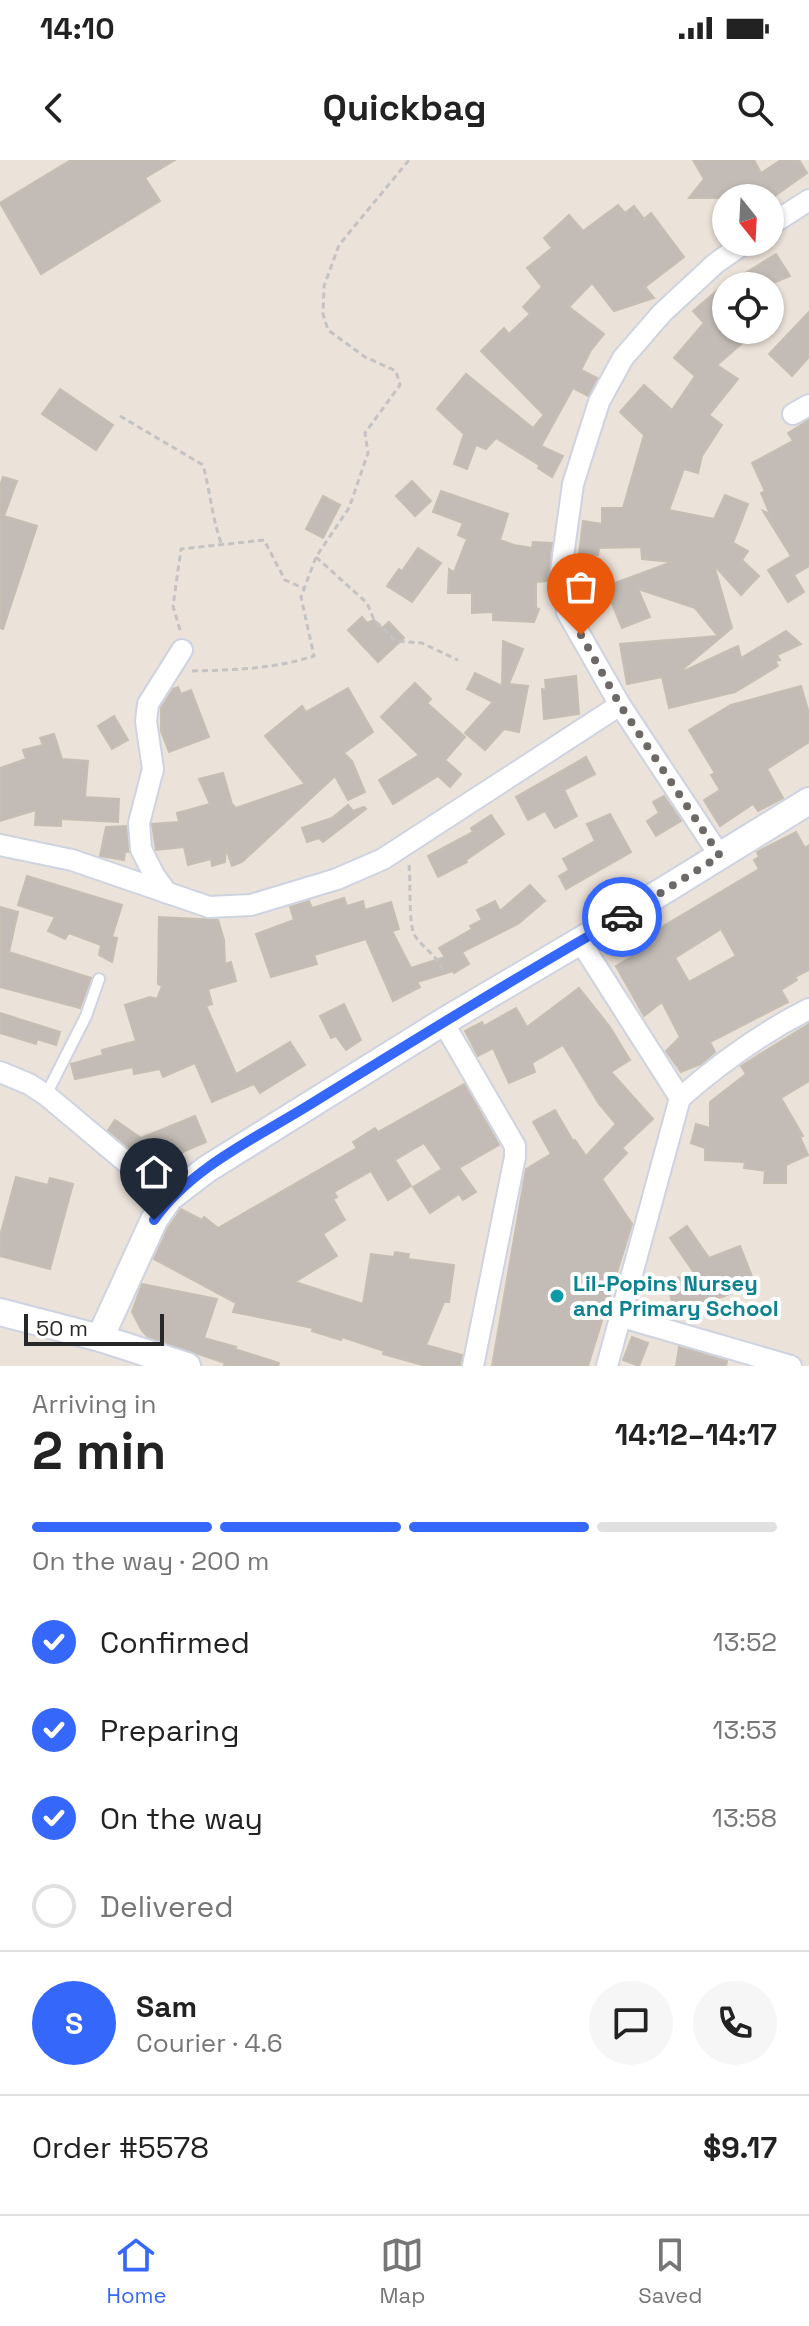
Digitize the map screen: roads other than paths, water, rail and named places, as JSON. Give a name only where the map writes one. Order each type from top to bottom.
[{"type":"street","points":[[784,216],[809,200]]},
{"type":"street","points":[[720,856],[620,705],[567,612],[560,578],[573,484],[599,402],[623,358],[662,313],[726,256]]},
{"type":"street","points":[[167,893],[141,849],[139,823],[153,769],[146,721],[148,704],[182,650]]},
{"type":"street","points":[[0,845],[72,860],[209,907],[251,905],[337,879],[383,859],[620,705]]},
{"type":"street","points":[[100,1338],[154,1220],[169,1198],[207,1169],[809,801]]},
{"type":"street","points":[[580,941],[680,1098]]},
{"type":"street","points":[[607,1366],[680,1098],[708,1073],[771,1028],[809,1009]]},
{"type":"street","points":[[443,1022],[515,1146],[473,1366]]},
{"type":"street","points":[[0,1072],[46,1095],[169,1198]]},
{"type":"street","points":[[0,1312],[100,1338],[187,1366]]},
{"type":"street","points":[[622,1317],[791,1366]]},
{"type":"lane","points":[[46,1095],[86,1016],[99,979]]},
{"type":"place","name":"Lil-Popins Nursey and Primary School","points":[[557,1296]]}]
